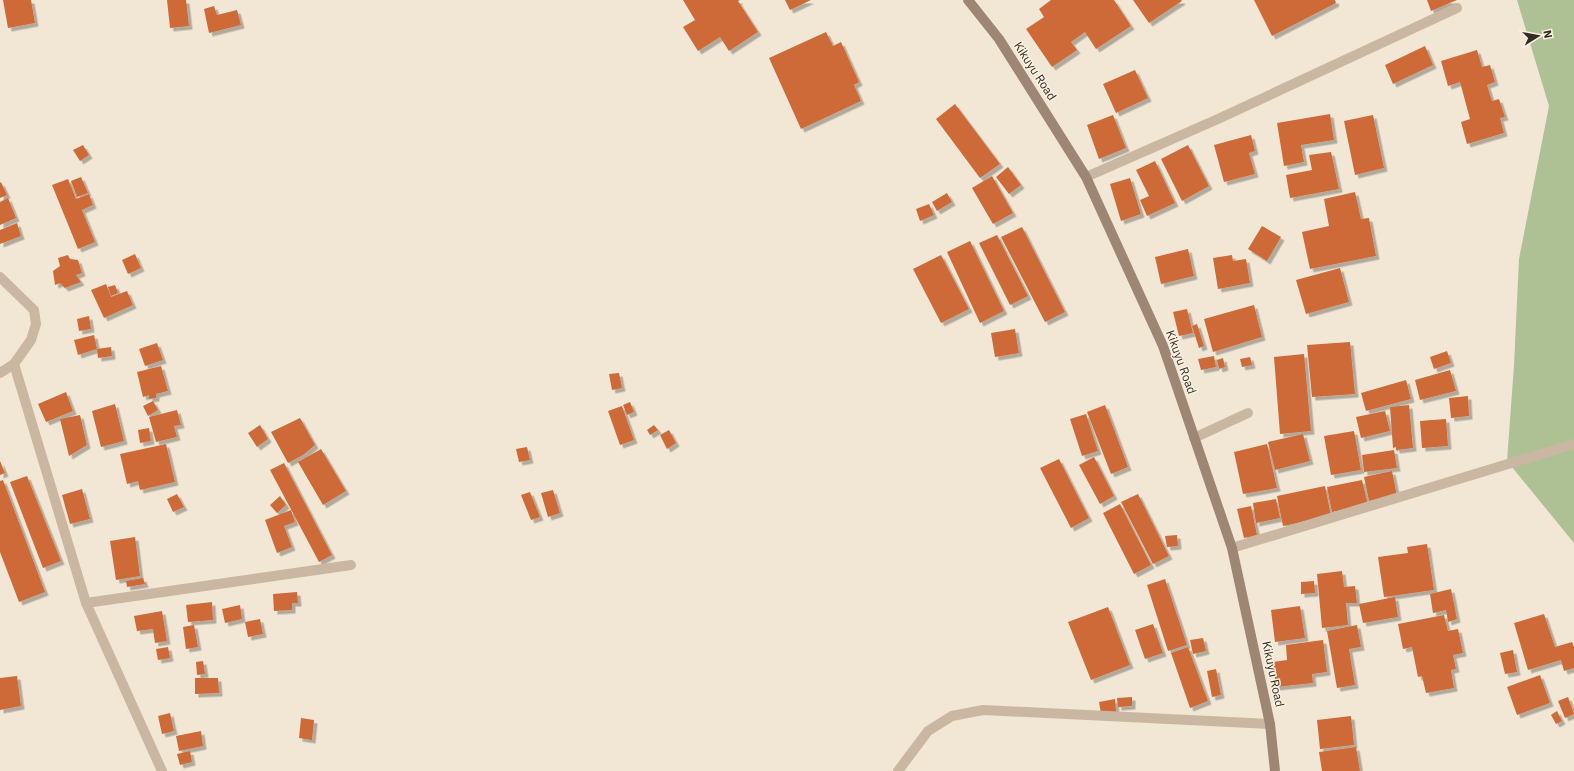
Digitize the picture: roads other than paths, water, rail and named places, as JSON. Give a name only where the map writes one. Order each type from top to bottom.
[{"type":"main road","name":"Kikuyu Road","points":[[968,0],[1000,40],[1086,177],[1163,346],[1232,548],[1270,724],[1275,771]]},
{"type":"street","points":[[1086,177],[1457,8]]},
{"type":"street","points":[[0,277],[34,310],[36,324],[31,340],[14,364],[0,373]]},
{"type":"street","points":[[14,364],[86,603],[162,771]]},
{"type":"street","points":[[1194,438],[1248,413]]},
{"type":"street","points":[[1232,548],[1574,444]]},
{"type":"street","points":[[86,603],[351,565]]},
{"type":"street","points":[[898,771],[928,731],[952,716],[983,710],[1270,724]]}]
